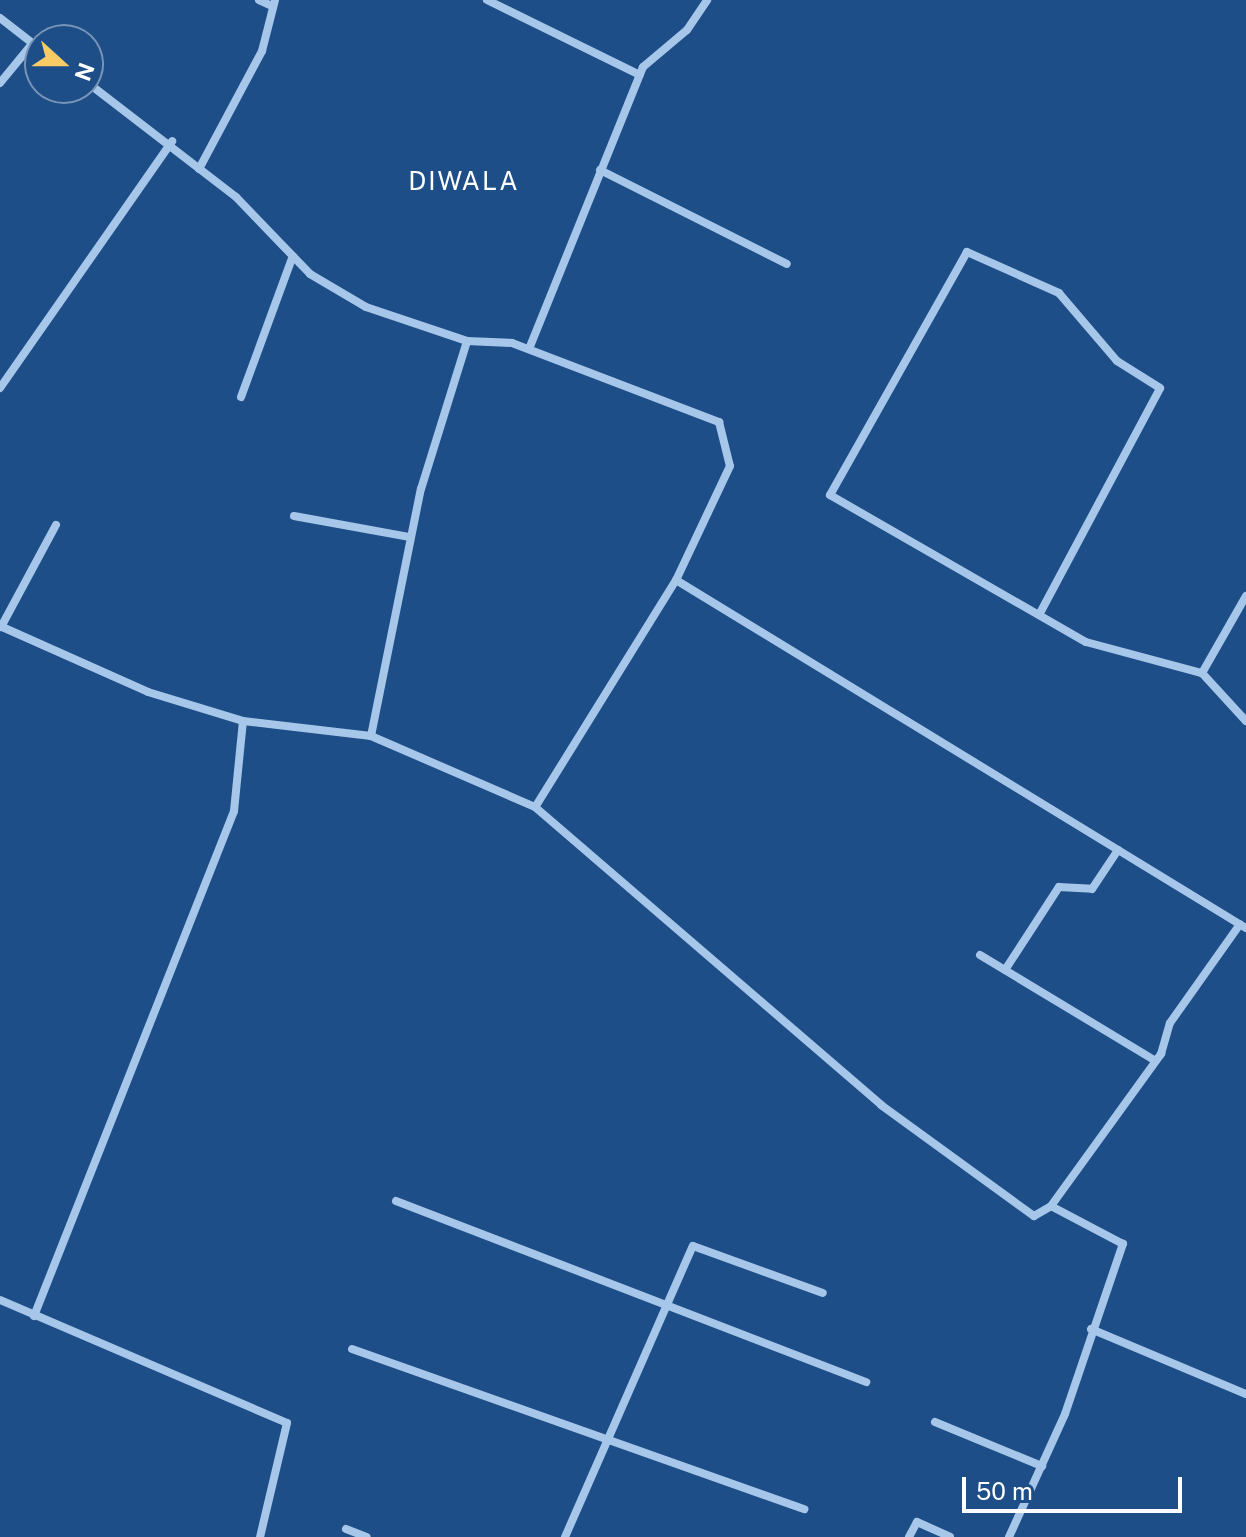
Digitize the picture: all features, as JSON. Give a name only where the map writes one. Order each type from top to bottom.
[{"type":"street","points":[[199,169],[262,51],[273,3],[259,0]]},
{"type":"street","points":[[487,0],[640,75]]},
{"type":"street","points":[[529,349],[640,75],[707,0]]},
{"type":"street","points":[[0,18],[24,37]]},
{"type":"street","points":[[0,83],[24,58]]},
{"type":"street","points":[[104,94],[172,141],[293,256],[366,307],[467,341],[529,349],[719,422],[730,466],[676,580],[535,807]]},
{"type":"street","points":[[0,388],[172,141]]},
{"type":"street","points":[[600,170],[787,264]]},
{"type":"street","points":[[1039,615],[1160,388],[1117,361],[1059,293],[967,252],[830,495],[1086,642],[1202,673],[1246,721]]},
{"type":"street","points":[[241,397],[293,256]]},
{"type":"street","points":[[371,736],[410,537],[467,341]]},
{"type":"street","points":[[294,516],[410,537]]},
{"type":"street","points":[[56,525],[1,626],[148,692],[243,721],[371,736],[535,807],[881,1105],[1034,1216],[1051,1206],[1156,1061],[1170,1023],[1243,926],[676,580]]},
{"type":"street","points":[[1202,673],[1246,596]]},
{"type":"street","points":[[34,1316],[234,811],[243,721]]},
{"type":"street","points":[[1005,970],[1059,887],[1092,889],[1118,850]]},
{"type":"street","points":[[980,955],[1156,1061]]},
{"type":"street","points":[[396,1201],[866,1382]]},
{"type":"street","points":[[1009,1537],[1042,1466],[1123,1244],[1051,1206]]},
{"type":"street","points":[[565,1537],[693,1246],[823,1293]]},
{"type":"street","points":[[0,1300],[287,1423],[260,1537]]},
{"type":"street","points":[[1091,1329],[1246,1394]]},
{"type":"street","points":[[352,1349],[805,1509]]},
{"type":"street","points":[[935,1422],[1042,1466]]},
{"type":"street","points":[[909,1537],[917,1522],[950,1537]]},
{"type":"street","points":[[346,1529],[367,1537]]},
{"type":"district","name":"DIWALA","points":[[464,181]]}]
